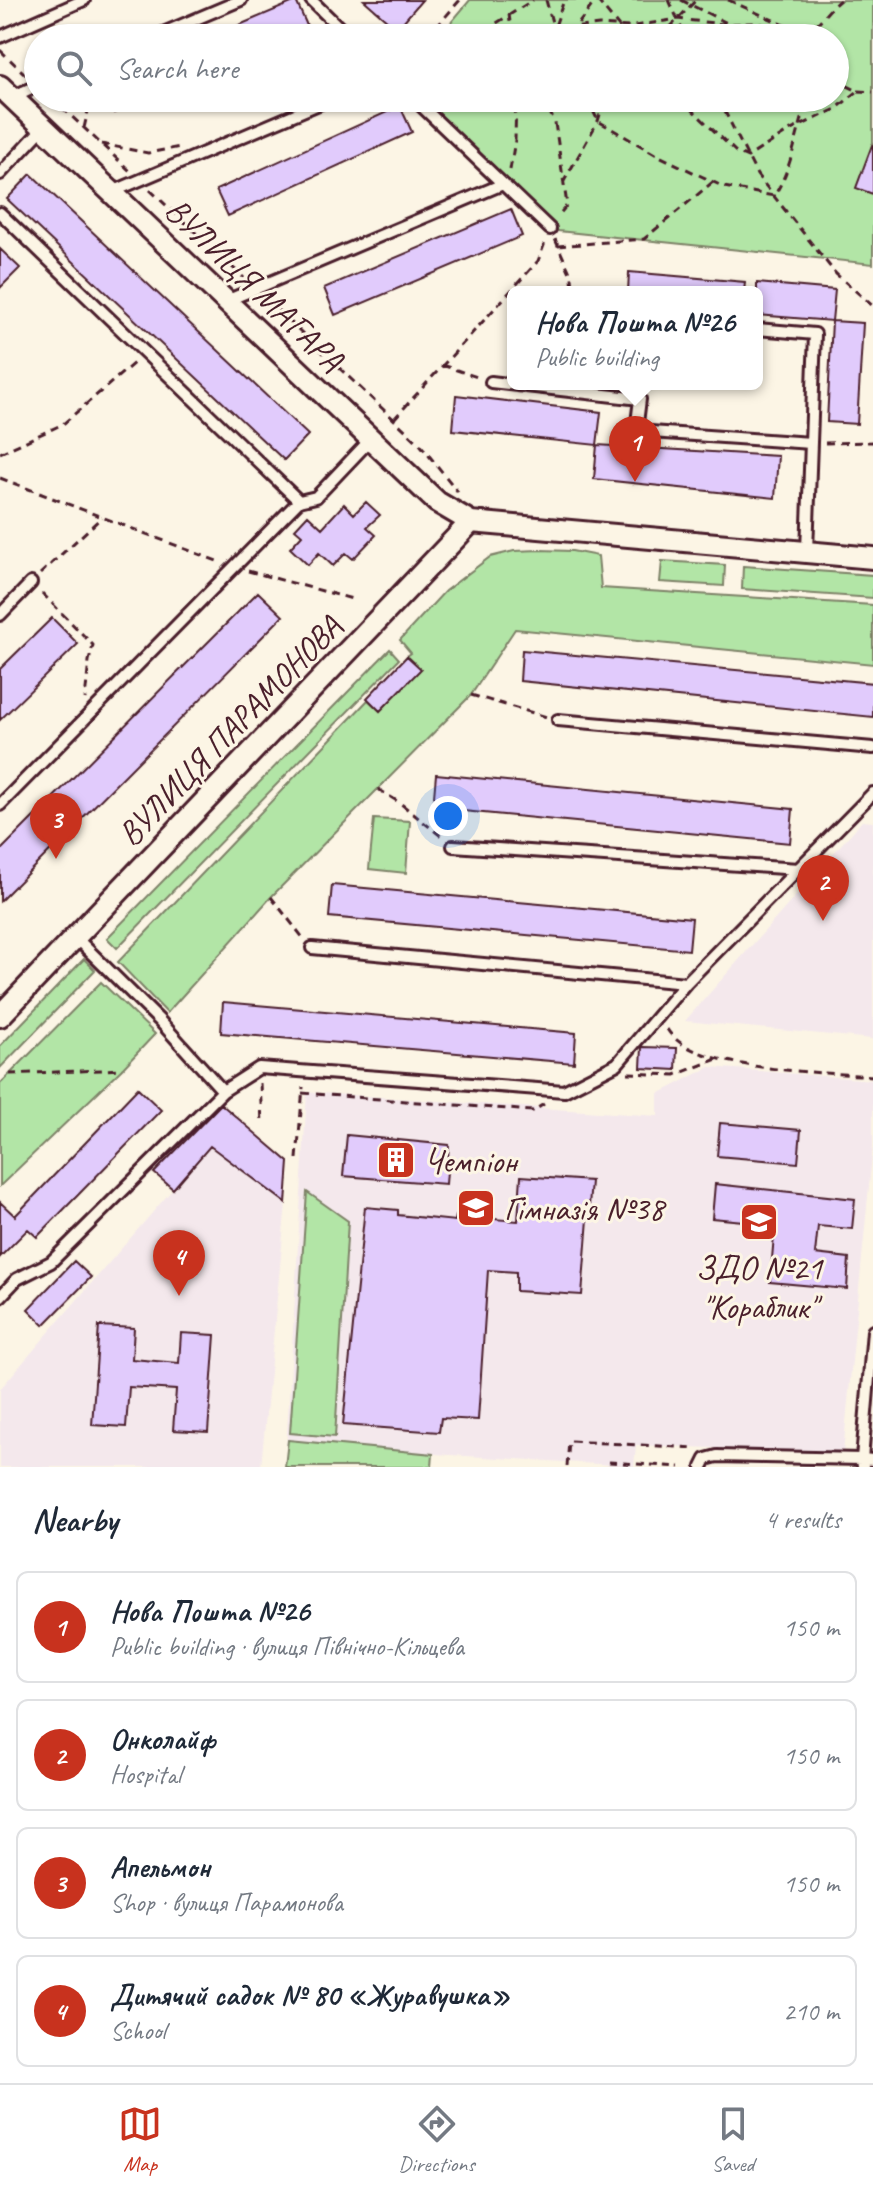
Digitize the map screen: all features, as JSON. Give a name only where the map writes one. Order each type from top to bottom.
[{"type":"street","name":"ВУЛИЦЯ МАГАРА","points":[[6,91],[24,108]]},
{"type":"street","name":"ВУЛИЦЯ МАГАРА","points":[[28,112],[437,502],[471,522]]},
{"type":"street","points":[[471,522],[873,558]]},
{"type":"street","name":"ВУЛИЦЯ ПАРАМОНОВА","points":[[0,1016],[471,522]]},
{"type":"lane","points":[[30,24],[84,0]]},
{"type":"lane","points":[[184,24],[241,0]]},
{"type":"lane","points":[[311,0],[336,24]]},
{"type":"lane","points":[[0,37],[24,26]]},
{"type":"lane","points":[[112,192],[300,112]]},
{"type":"lane","points":[[428,112],[550,229]]},
{"type":"lane","points":[[0,174],[44,127]]},
{"type":"lane","points":[[226,301],[503,184]]},
{"type":"lane","points":[[0,213],[299,501]]},
{"type":"lane","points":[[763,330],[815,334],[807,551]]},
{"type":"lane","points":[[491,382],[507,384]]},
{"type":"lane","points":[[561,390],[640,399],[636,431],[811,443]]},
{"type":"lane","points":[[0,805],[299,501],[316,497],[371,439]]},
{"type":"lane","points":[[0,615],[31,583]]},
{"type":"lane","points":[[558,720],[873,748]]},
{"type":"lane","points":[[0,1297],[17,1279],[51,1262],[223,1091],[259,1068],[564,1091],[617,1064],[686,983],[873,793]]},
{"type":"lane","points":[[453,846],[799,869]]},
{"type":"lane","points":[[75,937],[159,1020],[223,1091]]},
{"type":"lane","points":[[312,948],[686,983]]},
{"type":"lane","points":[[702,1467],[706,1459],[717,1456],[866,1462],[873,1331]]},
{"type":"path","points":[[439,24],[460,0]]},
{"type":"path","points":[[494,24],[533,0]]},
{"type":"path","points":[[546,0],[552,24]]},
{"type":"path","points":[[556,24],[564,0]]},
{"type":"path","points":[[579,24],[596,0],[617,24]]},
{"type":"path","points":[[669,0],[679,24]]},
{"type":"path","points":[[681,0],[731,23]]},
{"type":"path","points":[[673,24],[696,0]]},
{"type":"path","points":[[728,0],[780,24]]},
{"type":"path","points":[[820,24],[840,0]]},
{"type":"path","points":[[509,14],[510,24]]},
{"type":"path","points":[[641,24],[677,19],[762,24]]},
{"type":"path","points":[[0,50],[24,72]]},
{"type":"path","points":[[849,87],[873,92]]},
{"type":"path","points":[[849,98],[858,91]]},
{"type":"path","points":[[84,128],[88,112]]},
{"type":"path","points":[[503,184],[511,166],[516,112]]},
{"type":"path","points":[[515,286],[538,261],[550,229],[567,205],[555,123],[550,112]]},
{"type":"path","points":[[594,112],[598,121],[655,154],[724,187],[774,196]]},
{"type":"path","points":[[563,183],[601,112]]},
{"type":"path","points":[[695,112],[736,152],[748,157]]},
{"type":"path","points":[[725,112],[757,175],[836,274],[873,306]]},
{"type":"path","points":[[774,196],[786,177],[804,112]]},
{"type":"path","points":[[748,157],[830,112]]},
{"type":"path","points":[[101,144],[148,153],[193,145]]},
{"type":"path","points":[[558,246],[644,239],[714,181]]},
{"type":"path","points":[[550,229],[572,277],[573,286]]},
{"type":"path","points":[[394,419],[507,295]]},
{"type":"path","points":[[0,453],[63,424],[145,352]]},
{"type":"path","points":[[442,365],[491,382]]},
{"type":"path","points":[[811,443],[873,442]]},
{"type":"path","points":[[0,478],[233,567],[356,600]]},
{"type":"path","points":[[83,720],[93,645],[31,583],[102,517]]},
{"type":"path","points":[[471,695],[558,720]]},
{"type":"path","points":[[378,789],[453,846]]},
{"type":"path","points":[[271,897],[312,948]]},
{"type":"path","points":[[659,1015],[671,1036],[717,1059],[746,1065],[873,1076]]},
{"type":"path","points":[[626,1073],[675,1075],[717,1059]]},
{"type":"path","points":[[259,1068],[262,1123]]},
{"type":"path","points":[[10,1074],[122,1069]]},
{"type":"path","points":[[297,1159],[304,1071]]},
{"type":"path","points":[[302,1093],[533,1111],[564,1091]]},
{"type":"path","points":[[567,1459],[567,1467]]},
{"type":"path","points":[[609,1462],[680,1467]]},
{"type":"shaded area","points":[[862,821],[873,822],[873,1039],[685,1021]]},
{"type":"shaded area","name":"Гімназія №38","points":[[710,1067],[873,1080],[873,1145],[843,1453],[636,1445],[634,1466],[647,1467],[434,1454],[432,1467],[285,1467],[307,1092],[658,1116],[658,1094]]},
{"type":"shaded area","points":[[210,1146],[286,1203],[261,1467],[0,1467],[0,1389]]},
{"type":"green space","points":[[470,0],[873,0],[873,264],[558,231],[436,112],[849,112],[849,24],[450,24]]},
{"type":"green space","points":[[540,550],[598,556],[601,588],[873,605],[873,664],[515,629],[471,695],[271,897],[167,1013],[118,962],[368,700],[380,711],[420,669],[407,656],[411,653],[400,640],[445,591],[490,557],[514,551]]},
{"type":"green space","points":[[662,561],[725,565],[724,586],[660,582]]},
{"type":"green space","points":[[743,566],[873,575],[873,598],[742,589]]},
{"type":"green space","points":[[390,649],[399,659],[117,948],[107,938]]},
{"type":"green space","points":[[374,819],[410,821],[406,873],[369,869]]},
{"type":"green space","points":[[84,959],[95,970],[0,1068],[0,1046]]},
{"type":"green space","points":[[101,982],[155,1034],[0,1186],[0,1084]]},
{"type":"green space","points":[[307,1192],[348,1221],[335,1437],[290,1433]]},
{"type":"green space","points":[[288,1440],[433,1454],[432,1467],[285,1467]]},
{"type":"building","points":[[364,0],[422,0],[401,24],[391,24]]},
{"type":"building","points":[[296,1],[306,24],[242,24]]},
{"type":"building","points":[[387,112],[403,112],[412,132],[228,216],[216,190]]},
{"type":"building","points":[[873,146],[873,194],[856,188]]},
{"type":"building","points":[[31,174],[308,435],[284,460],[7,199]]},
{"type":"building","points":[[511,209],[522,236],[335,315],[324,288]]},
{"type":"building","points":[[0,249],[20,268],[0,288]]},
{"type":"building","points":[[629,272],[745,282],[745,286],[628,286]]},
{"type":"building","points":[[757,283],[835,290],[832,321],[763,315],[763,286],[757,286]]},
{"type":"building","points":[[832,321],[863,323],[857,424],[827,422]]},
{"type":"building","points":[[456,395],[601,412],[597,445],[453,430]]},
{"type":"building","points":[[597,445],[778,456],[775,498],[594,479]]},
{"type":"building","points":[[366,502],[380,515],[367,527],[376,535],[353,559],[346,553],[333,566],[319,553],[308,565],[290,548],[302,535],[295,529],[308,515],[322,528],[344,504],[354,514]]},
{"type":"building","points":[[258,592],[283,616],[0,901],[0,851]]},
{"type":"building","points":[[52,618],[78,644],[0,720],[0,669]]},
{"type":"building","points":[[522,650],[873,683],[873,717],[520,681]]},
{"type":"building","points":[[407,656],[421,669],[380,711],[367,698]]},
{"type":"building","points":[[436,774],[793,809],[790,843],[433,808]]},
{"type":"building","points":[[332,885],[692,918],[689,950],[329,917]]},
{"type":"building","points":[[223,1002],[576,1033],[574,1063],[221,1033]]},
{"type":"building","points":[[642,1047],[677,1048],[676,1070],[641,1068]]},
{"type":"building","points":[[138,1088],[161,1110],[37,1237],[28,1229],[0,1257],[0,1202],[15,1216]]},
{"type":"building","points":[[221,1104],[289,1162],[286,1203],[210,1146],[173,1189],[154,1173]]},
{"type":"building","points":[[720,1123],[801,1130],[798,1163],[717,1156]]},
{"type":"building","name":"Чемпіон","points":[[347,1135],[449,1145],[446,1184],[343,1176]]},
{"type":"building","name":"Гімназія №38","points":[[521,1176],[591,1181],[582,1295],[516,1291],[516,1272],[488,1270],[478,1420],[441,1418],[439,1432],[343,1425],[365,1207],[398,1210],[398,1215],[455,1221],[456,1216],[518,1221]]},
{"type":"building","name":"ЗДО №21 \"Кораблик\"","points":[[715,1184],[855,1199],[852,1229],[818,1226],[815,1254],[849,1258],[847,1289],[770,1282],[775,1224],[712,1218]]},
{"type":"building","points":[[74,1261],[91,1277],[44,1325],[28,1309]]},
{"type":"building","points":[[99,1326],[134,1328],[132,1359],[179,1363],[181,1333],[215,1335],[208,1432],[173,1430],[176,1390],[129,1387],[126,1427],[92,1425]]},
{"type":"place","name":"Нова Пошта №26","points":[[635,482]]},
{"type":"place","name":"Апельмон","points":[[56,859]]},
{"type":"place","name":"Онколайф","points":[[823,921]]},
{"type":"place","name":"Чемпіон","points":[[396,1160]]},
{"type":"place","name":"Гімназія №38","points":[[476,1208]]},
{"type":"place","name":"ЗДО №21 \"Кораблик\"","points":[[759,1222]]},
{"type":"place","name":"Дитячий садок № 80 «Журавушка»","points":[[179,1296]]}]
